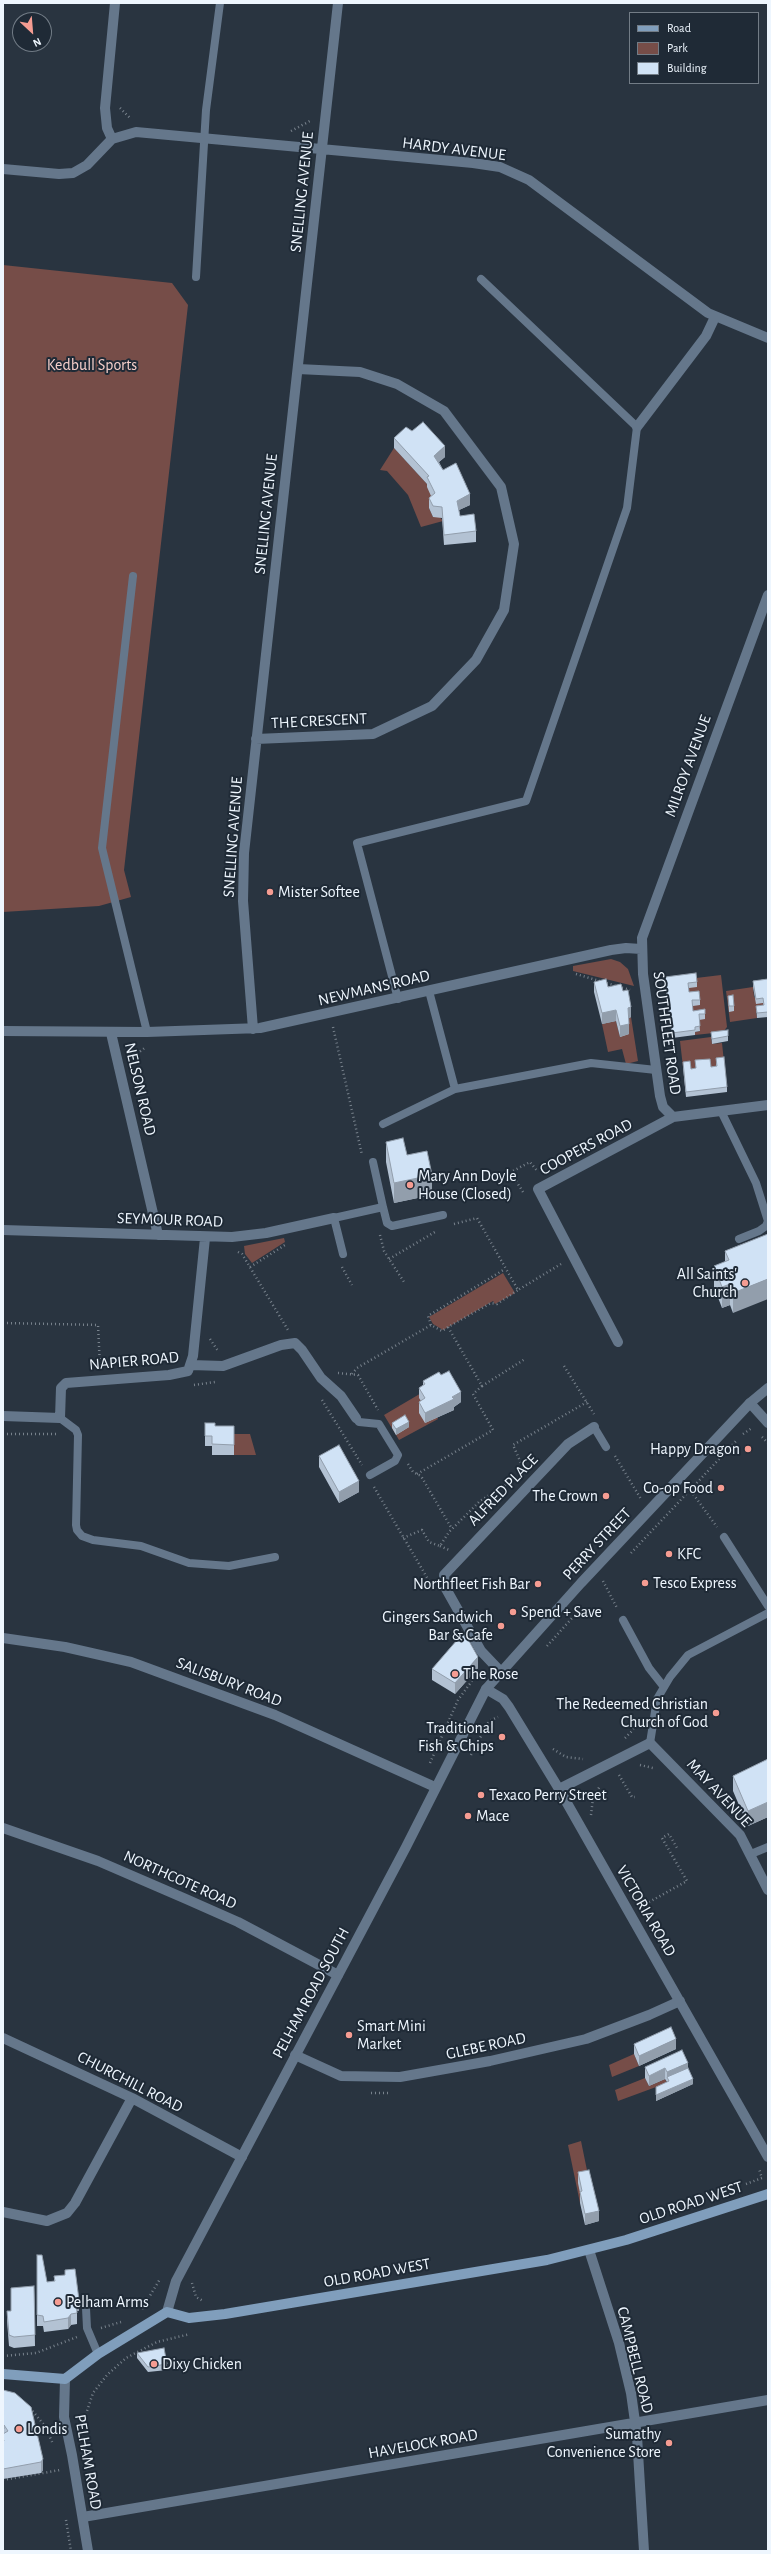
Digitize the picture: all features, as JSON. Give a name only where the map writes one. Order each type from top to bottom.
[{"type":"main road","name":"OLD ROAD WEST","points":[[167,2312],[189,2318],[225,2314],[540,2261],[589,2250],[768,2194]]},
{"type":"main road","points":[[3,2374],[65,2379],[98,2354],[167,2312]]},
{"type":"street","points":[[3,169],[51,174],[73,173],[87,166],[112,139],[107,128],[105,102],[115,3]]},
{"type":"street","name":"SNELLING AVENUE","points":[[252,1029],[243,885],[256,739],[338,3]]},
{"type":"street","name":"HARDY AVENUE","points":[[112,139],[136,132],[473,163],[511,171],[554,198],[698,307],[715,317],[768,338]]},
{"type":"street","points":[[637,427],[706,336],[715,317]]},
{"type":"street","name":"THE CRESCENT","points":[[256,739],[373,734],[432,706],[476,660],[504,610],[514,544],[501,487],[444,411],[397,384],[360,372],[298,369]]},
{"type":"street","name":"MILROY AVENUE","points":[[641,949],[646,924],[768,595]]},
{"type":"street","name":"NEWMANS ROAD","points":[[111,1033],[252,1029],[285,1024],[611,950],[626,948],[641,949]]},
{"type":"street","name":"SOUTHFLEET ROAD","points":[[641,949],[656,1070],[662,1105],[673,1117]]},
{"type":"street","name":"NELSON ROAD","points":[[3,1031],[111,1033],[158,1235]]},
{"type":"street","name":"COOPERS ROAD","points":[[618,1342],[538,1189],[673,1117],[768,1105]]},
{"type":"street","name":"SEYMOUR ROAD","points":[[3,1230],[205,1238],[253,1236],[334,1218]]},
{"type":"street","name":"NAPIER ROAD","points":[[60,1418],[61,1388],[63,1384],[182,1373],[188,1371],[191,1365],[205,1238]]},
{"type":"street","points":[[191,1365],[223,1366],[285,1344],[294,1343],[302,1350],[321,1378],[341,1396],[356,1418]]},
{"type":"street","name":"PERRY STREET","points":[[486,1689],[500,1671],[750,1403],[768,1388]]},
{"type":"street","points":[[750,1403],[768,1423]]},
{"type":"street","points":[[3,1416],[60,1418]]},
{"type":"street","name":"ALFRED PLACE","points":[[500,1671],[481,1651],[443,1581],[446,1572],[568,1444],[594,1427]]},
{"type":"street","name":"SALISBURY ROAD","points":[[3,1638],[96,1653],[150,1669],[275,1715],[435,1787]]},
{"type":"street","name":"PELHAM ROAD SOUTH","points":[[167,2312],[176,2281],[338,1975],[486,1689]]},
{"type":"street","name":"VICTORIA ROAD","points":[[486,1689],[503,1699],[510,1707],[559,1789],[680,2000],[768,2157]]},
{"type":"street","points":[[559,1789],[650,1743]]},
{"type":"street","name":"MAY AVENUE","points":[[650,1743],[740,1835],[768,1890]]},
{"type":"street","name":"NORTHCOTE ROAD","points":[[3,1828],[98,1861],[186,1899],[238,1922],[338,1975]]},
{"type":"street","name":"GLEBE ROAD","points":[[295,2055],[330,2073],[345,2077],[408,2076],[496,2060],[598,2036],[680,2000]]},
{"type":"street","name":"CHURCHILL ROAD","points":[[3,2038],[132,2098],[242,2157]]},
{"type":"street","points":[[3,2212],[46,2221],[69,2211],[132,2098]]},
{"type":"street","name":"CAMPBELL ROAD","points":[[589,2250],[623,2358],[636,2423],[644,2551]]},
{"type":"street","name":"PELHAM ROAD","points":[[65,2379],[64,2417],[75,2468],[88,2551]]},
{"type":"street","name":"HAVELOCK ROAD","points":[[83,2517],[768,2400]]},
{"type":"lane","points":[[196,277],[204,138],[220,3]]},
{"type":"lane","points":[[398,999],[357,843],[526,801],[627,508],[637,427],[481,279]]},
{"type":"lane","points":[[133,576],[102,848],[147,1032]]},
{"type":"lane","points":[[429,991],[455,1089]]},
{"type":"lane","points":[[383,1124],[455,1089],[591,1063],[656,1070]]},
{"type":"lane","points":[[721,1111],[756,1183],[768,1221],[766,1226],[759,1231],[739,1239]]},
{"type":"lane","points":[[374,1162],[383,1207],[390,1226],[443,1215]]},
{"type":"lane","points":[[343,1254],[334,1218],[383,1207]]},
{"type":"lane","points":[[60,1418],[76,1430],[78,1435],[76,1525],[77,1530],[82,1536],[93,1540],[141,1546],[189,1563],[229,1566],[275,1557]]},
{"type":"lane","points":[[356,1418],[359,1422],[379,1424],[398,1457],[371,1478]]},
{"type":"lane","points":[[594,1427],[606,1447]]},
{"type":"lane","points":[[724,1537],[768,1606]]},
{"type":"lane","points":[[650,1743],[657,1699],[688,1655],[768,1613]]},
{"type":"lane","points":[[623,1620],[649,1668],[664,1687]]},
{"type":"lane","points":[[751,1854],[768,1847]]},
{"type":"lane","points":[[86,2308],[88,2333],[98,2354]]},
{"type":"path","points":[[572,973],[628,987],[632,998]]},
{"type":"path","points":[[326,1028],[341,1024]]},
{"type":"path","points":[[333,1026],[362,1156]]},
{"type":"path","points":[[133,1064],[138,1053],[153,1045]]},
{"type":"path","points":[[446,1226],[477,1218],[505,1264],[506,1269],[518,1290]]},
{"type":"path","points":[[389,1259],[437,1230]]},
{"type":"path","points":[[379,1232],[384,1249],[404,1282]]},
{"type":"path","points":[[250,1267],[289,1242]]},
{"type":"path","points":[[506,1269],[428,1316],[431,1325],[442,1331],[491,1303],[497,1304],[574,1257]]},
{"type":"path","points":[[341,1266],[352,1285]]},
{"type":"path","points":[[3,1323],[98,1325],[100,1380]]},
{"type":"path","points":[[352,1374],[357,1368],[431,1325]]},
{"type":"path","points":[[448,1327],[482,1386]]},
{"type":"path","points":[[417,1474],[493,1430],[473,1394],[482,1386],[525,1359]]},
{"type":"path","points":[[191,1386],[216,1381]]},
{"type":"path","points":[[321,1398],[363,1466]]},
{"type":"path","points":[[522,1475],[524,1467],[513,1445],[587,1402]]},
{"type":"path","points":[[3,1434],[66,1434]]},
{"type":"path","points":[[398,1457],[406,1460],[417,1474],[421,1476],[452,1529]]},
{"type":"path","points":[[371,1478],[403,1538],[432,1586]]},
{"type":"path","points":[[679,1479],[697,1497],[724,1537]]},
{"type":"path","points":[[403,1538],[422,1530],[429,1542],[440,1546],[452,1529],[480,1501],[513,1481]]},
{"type":"path","points":[[603,1581],[623,1620]]},
{"type":"path","points":[[430,1764],[458,1700],[476,1676]]},
{"type":"path","points":[[638,1764],[650,1766],[658,1771]]},
{"type":"path","points":[[620,1770],[617,1772],[632,1798],[635,1796]]},
{"type":"path","points":[[592,1820],[593,1798],[603,1782]]},
{"type":"path","points":[[640,1907],[687,1881],[662,1838],[669,1834],[677,1848]]},
{"type":"path","points":[[636,1900],[644,1913]]},
{"type":"path","points":[[139,2312],[163,2273]]},
{"type":"path","points":[[3,2356],[36,2353],[125,2320]]},
{"type":"path","points":[[82,2430],[92,2393],[106,2375],[126,2358],[157,2342],[195,2333]]},
{"type":"path","points":[[24,2404],[41,2420],[54,2447]]},
{"type":"path","points":[[57,2463],[59,2476]]},
{"type":"path","points":[[3,2480],[75,2468]]},
{"type":"green space","name":"Kedbull Sports","points":[[3,265],[172,283],[188,305],[124,870],[131,897],[99,906],[3,912]]},
{"type":"green space","points":[[394,448],[429,486],[435,504],[429,508],[433,517],[439,516],[443,521],[421,527],[408,495],[387,471],[380,470]]},
{"type":"green space","points":[[611,959],[620,962],[628,969],[634,986],[573,971],[573,966]]},
{"type":"green space","points":[[721,975],[727,1027],[723,1032],[695,1035],[695,1032],[700,1031],[693,1016],[688,988],[696,978]]},
{"type":"green space","points":[[753,987],[754,997],[763,1003],[764,1010],[756,1011],[757,1018],[730,1022],[726,991]]},
{"type":"green space","points":[[631,1017],[638,1061],[626,1064],[622,1049],[608,1052],[602,1024],[616,1021],[620,1037],[628,1019]]},
{"type":"green space","points":[[711,1037],[712,1044],[722,1043],[724,1062],[717,1071],[696,1074],[683,1067],[680,1041]]},
{"type":"green space","points":[[284,1238],[285,1242],[252,1263],[245,1254],[244,1246]]},
{"type":"green space","points":[[503,1273],[515,1293],[495,1304],[493,1301],[443,1330],[433,1324],[429,1317]]},
{"type":"green space","points":[[423,1392],[438,1419],[399,1440],[384,1415]]},
{"type":"green space","points":[[215,1434],[250,1434],[256,1455],[234,1455],[234,1437]]},
{"type":"green space","points":[[634,2054],[639,2066],[612,2077],[609,2065]]},
{"type":"green space","points":[[645,2078],[649,2086],[665,2079],[667,2083],[618,2101],[615,2090]]},
{"type":"green space","points":[[581,2141],[589,2180],[580,2203],[568,2145]]},
{"type":"building","points":[[423,422],[445,446],[434,456],[443,470],[456,463],[470,494],[457,501],[460,516],[474,514],[476,531],[444,535],[442,507],[433,506],[429,498],[435,493],[427,477],[429,476],[394,438],[406,427],[412,431]]},
{"type":"building","points":[[696,973],[697,982],[688,983],[689,992],[699,991],[700,1000],[692,1000],[693,1011],[705,1009],[705,1014],[699,1014],[700,1026],[695,1027],[695,1030],[672,1033],[665,977]]},
{"type":"building","points":[[606,979],[608,987],[621,984],[623,991],[628,990],[631,1007],[628,1008],[629,1024],[620,1026],[616,1010],[602,1013],[594,982]]},
{"type":"building","points":[[768,979],[768,1012],[757,1013],[756,1006],[764,1005],[763,998],[756,999],[753,981]]},
{"type":"building","points":[[733,995],[734,1006],[729,1006],[728,996]]},
{"type":"building","points":[[728,1030],[728,1036],[712,1039],[711,1032]]},
{"type":"building","points":[[724,1057],[727,1087],[686,1092],[683,1062],[690,1061],[691,1069],[696,1068],[695,1060],[710,1059],[711,1067],[717,1066],[716,1058]]},
{"type":"building","points":[[403,1138],[407,1155],[427,1151],[432,1175],[394,1183],[386,1142]]},
{"type":"building","points":[[768,1234],[768,1279],[733,1293],[730,1284],[722,1287],[714,1266],[729,1260],[725,1251]]},
{"type":"building","points":[[449,1371],[461,1392],[452,1397],[454,1399],[425,1413],[419,1402],[425,1398],[419,1388],[425,1384],[423,1381],[439,1372],[441,1375]]},
{"type":"building","points":[[405,1415],[409,1422],[396,1429],[392,1423]]},
{"type":"building","points":[[205,1423],[215,1423],[215,1426],[234,1426],[234,1445],[212,1444],[212,1436],[205,1436]]},
{"type":"building","points":[[339,1445],[359,1481],[339,1492],[319,1456]]},
{"type":"building","points":[[464,1632],[478,1657],[455,1683],[432,1669]]},
{"type":"building","points":[[768,1759],[768,1802],[748,1811],[733,1776]]},
{"type":"building","points":[[671,2027],[676,2039],[639,2056],[634,2044]]},
{"type":"building","points":[[682,2050],[688,2063],[667,2072],[665,2068],[649,2076],[645,2067]]},
{"type":"building","points":[[688,2068],[693,2079],[656,2095],[656,2087],[669,2081],[667,2077]]},
{"type":"building","points":[[589,2170],[599,2211],[585,2214],[580,2192],[582,2191],[578,2172]]},
{"type":"building","name":"Pelham Arms","points":[[37,2255],[42,2255],[47,2282],[55,2281],[54,2276],[65,2275],[65,2270],[75,2269],[79,2300],[76,2301],[77,2313],[71,2314],[68,2318],[44,2322],[43,2316],[37,2315]]},
{"type":"building","points":[[34,2286],[35,2335],[14,2337],[9,2335],[7,2311],[11,2311],[11,2288]]},
{"type":"building","points":[[164,2348],[167,2364],[148,2367],[137,2353]]},
{"type":"building","points":[[3,2390],[15,2393],[31,2407],[43,2459],[41,2462],[3,2469],[3,2434],[8,2431],[4,2425],[3,2430]]},
{"type":"place","name":"Mister Softee","points":[[270,892]]},
{"type":"place","name":"Mary Ann Doyle House (Closed)","points":[[410,1185]]},
{"type":"place","name":"All Saints' Church","points":[[745,1283]]},
{"type":"place","name":"Happy Dragon","points":[[748,1449]]},
{"type":"place","name":"Co-op Food","points":[[721,1488]]},
{"type":"place","name":"The Crown","points":[[606,1496]]},
{"type":"place","name":"KFC","points":[[669,1554]]},
{"type":"place","name":"Tesco Express","points":[[645,1583]]},
{"type":"place","name":"Northfleet Fish Bar","points":[[538,1584]]},
{"type":"place","name":"Spend + Save","points":[[513,1612]]},
{"type":"place","name":"Gingers Sandwich Bar & Cafe","points":[[501,1626]]},
{"type":"place","name":"The Rose","points":[[455,1674]]},
{"type":"place","name":"The Redeemed Christian Church of God","points":[[716,1713]]},
{"type":"place","name":"Traditional Fish & Chips","points":[[502,1737]]},
{"type":"place","name":"Texaco Perry Street","points":[[481,1795]]},
{"type":"place","name":"Mace","points":[[468,1816]]},
{"type":"place","name":"Smart Mini Market","points":[[349,2035]]},
{"type":"place","name":"Pelham Arms","points":[[58,2302]]},
{"type":"place","name":"Dixy Chicken","points":[[154,2364]]},
{"type":"place","name":"Londis","points":[[19,2429]]},
{"type":"place","name":"Sumathy Convenience Store","points":[[669,2443]]}]
